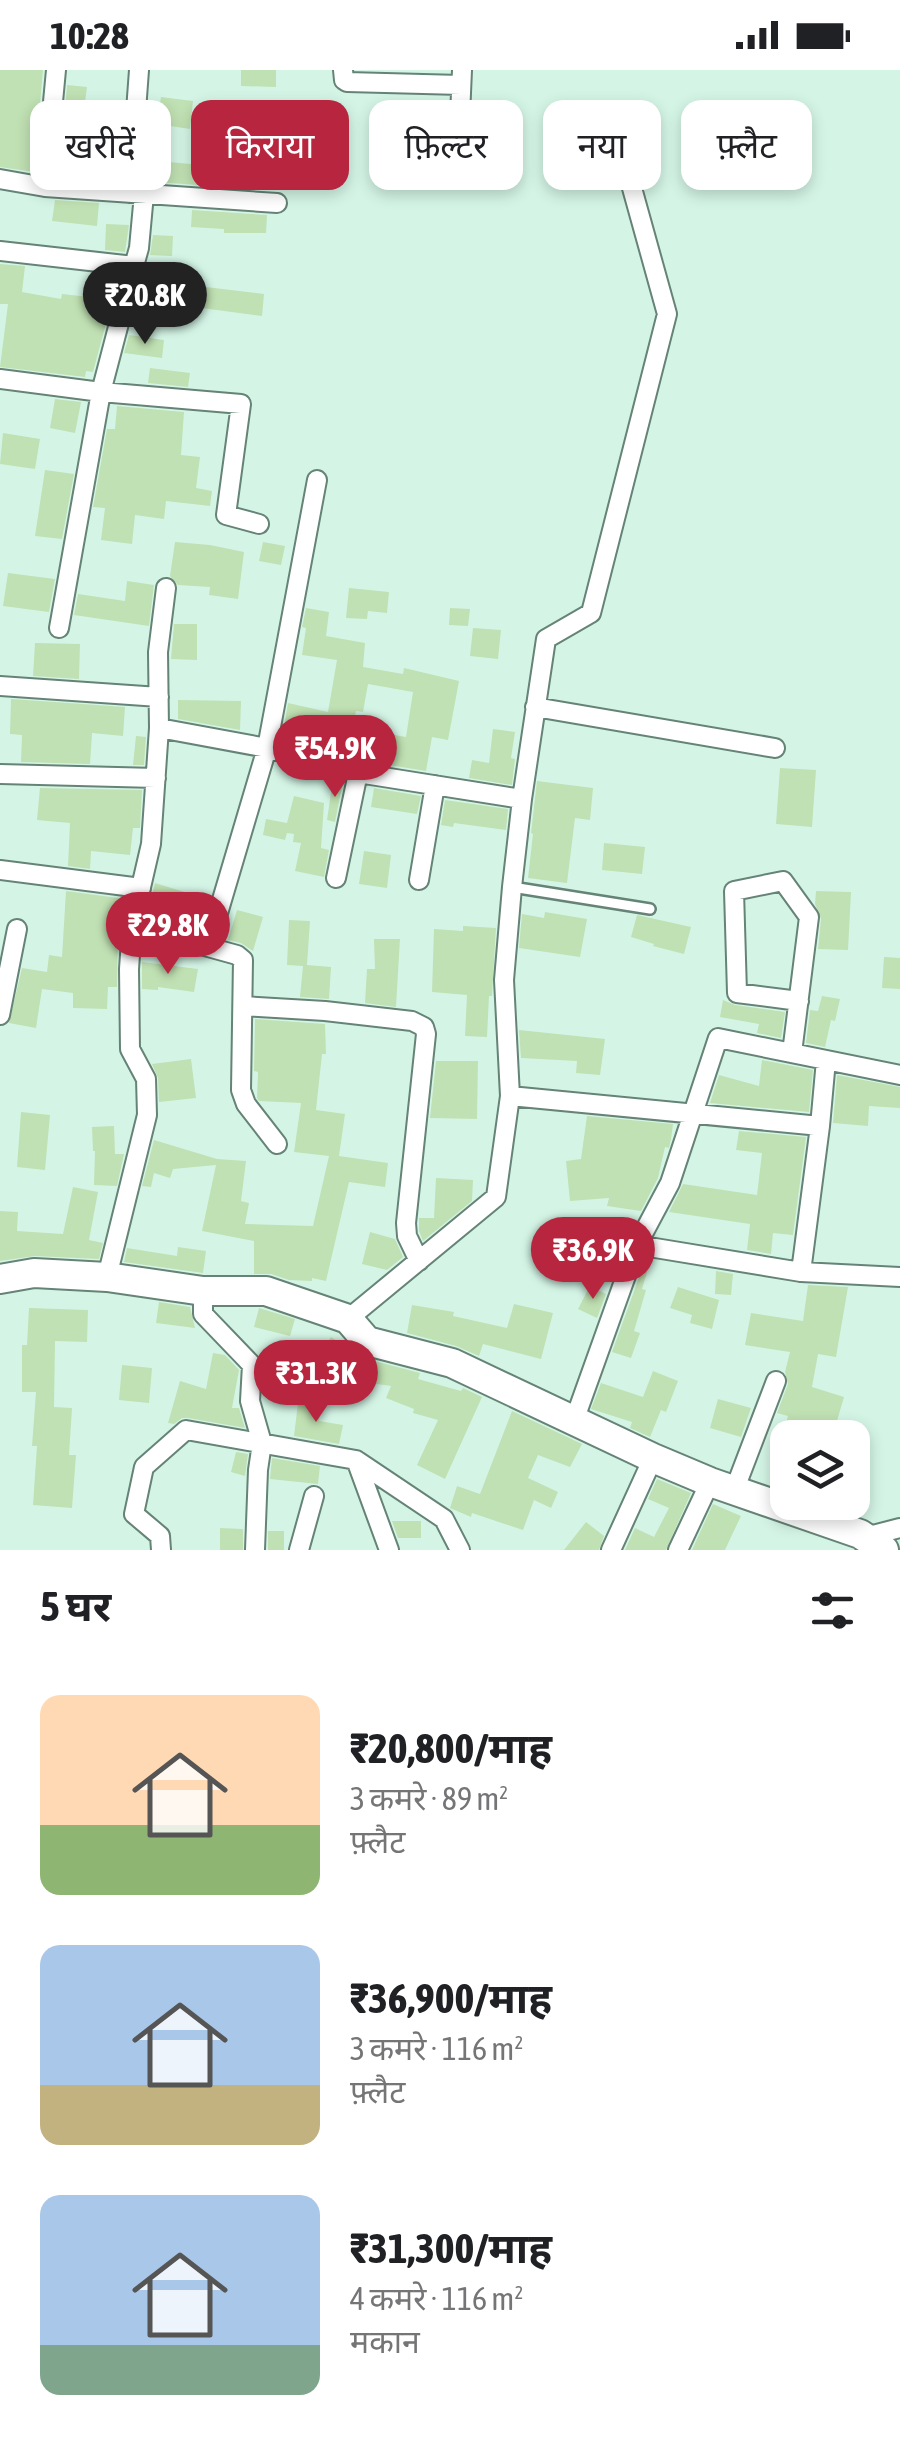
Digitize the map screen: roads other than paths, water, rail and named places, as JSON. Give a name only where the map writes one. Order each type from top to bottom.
[{"type":"main road","points":[[0,1279],[34,1273],[107,1277],[204,1291],[266,1291],[348,1319],[367,1342],[452,1363],[653,1458],[874,1544]]},
{"type":"street","points":[[53,100],[56,70]]},
{"type":"street","points":[[60,628],[101,392],[139,248],[139,70]]},
{"type":"street","points":[[343,70],[347,82],[462,78]]},
{"type":"street","points":[[0,180],[30,185]]},
{"type":"street","points":[[84,190],[277,203]]},
{"type":"street","points":[[348,1319],[496,1197],[510,1096],[504,980],[512,887],[546,639],[591,613],[667,314],[632,190]]},
{"type":"street","points":[[0,251],[134,266]]},
{"type":"street","points":[[0,380],[240,404],[226,515],[258,524]]},
{"type":"street","points":[[208,947],[266,748],[317,480]]},
{"type":"street","points":[[107,1277],[147,1116],[146,1078],[130,1049],[130,969],[132,926],[151,844],[159,728],[158,652],[166,588]]},
{"type":"street","points":[[0,686],[159,697]]},
{"type":"street","points":[[536,707],[775,748]]},
{"type":"street","points":[[159,728],[266,748],[358,773],[522,799]]},
{"type":"street","points":[[336,878],[358,773]]},
{"type":"street","points":[[0,774],[156,778]]},
{"type":"street","points":[[419,880],[435,785]]},
{"type":"street","points":[[0,870],[141,888]]},
{"type":"street","points":[[792,1053],[799,1001],[809,918],[783,880],[734,891],[737,993],[799,1001]]},
{"type":"street","points":[[132,926],[237,955],[243,960],[241,1090],[246,1104],[277,1144]]},
{"type":"street","points":[[0,1015],[18,928]]},
{"type":"street","points":[[243,1006],[412,1021],[424,1027],[406,1223],[407,1236],[419,1261]]},
{"type":"street","points":[[574,1421],[637,1245],[670,1183],[718,1038],[900,1075]]},
{"type":"street","points":[[801,1272],[826,1060]]},
{"type":"street","points":[[510,1096],[820,1126]]},
{"type":"street","points":[[637,1245],[801,1272],[900,1276]]},
{"type":"street","points":[[204,1291],[202,1314],[252,1365],[250,1401],[262,1443],[255,1550]]},
{"type":"street","points":[[678,1550],[722,1486],[776,1381]]},
{"type":"street","points":[[161,1550],[160,1536],[134,1514],[144,1467],[186,1430],[356,1460],[444,1519],[460,1550]]},
{"type":"street","points":[[611,1550],[653,1458]]},
{"type":"street","points":[[356,1460],[389,1550]]},
{"type":"street","points":[[299,1550],[314,1496]]},
{"type":"street","points":[[874,1544],[900,1528]]},
{"type":"lane","points":[[512,887],[650,909]]}]
